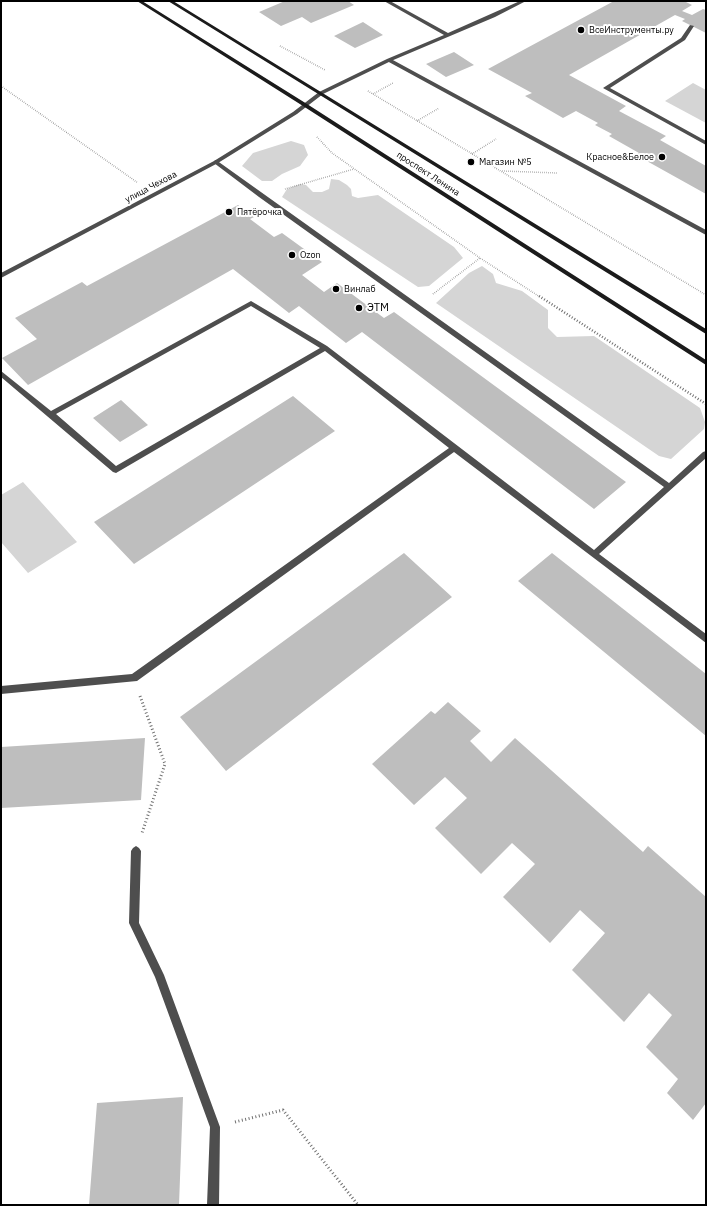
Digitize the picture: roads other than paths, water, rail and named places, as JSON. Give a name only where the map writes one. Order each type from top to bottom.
[{"type":"main road","name":"проспект Ленина","points":[[139,1],[305,105],[706,363]]},
{"type":"main road","name":"проспект Ленина","points":[[170,1],[706,332]]},
{"type":"street","points":[[386,1],[448,35]]},
{"type":"street","name":"улица Чехова","points":[[1,276],[216,162],[295,113],[321,93],[389,60],[524,1]]},
{"type":"street","points":[[692,26],[683,40],[606,88],[706,143]]},
{"type":"street","points":[[389,60],[706,233]]},
{"type":"street","points":[[216,162],[261,196],[669,487]]},
{"type":"street","points":[[51,414],[251,303],[325,348],[706,639]]},
{"type":"street","points":[[1,373],[116,470],[325,348]]},
{"type":"street","points":[[1,690],[134,678],[454,448]]},
{"type":"street","points":[[594,554],[706,454]]},
{"type":"street","points":[[136,851],[134,923],[159,975],[215,1127],[213,1205]]},
{"type":"place","name":"ВсеИнструменты.ру","points":[[581,30]]},
{"type":"place","name":"Красное&Белое","points":[[662,157]]},
{"type":"place","name":"Магазин №5","points":[[471,162]]},
{"type":"place","name":"Пятёрочка","points":[[229,212]]},
{"type":"place","name":"Ozon","points":[[292,255]]},
{"type":"place","name":"Винлаб","points":[[336,289]]},
{"type":"place","name":"ЭТМ","points":[[359,308]]}]
